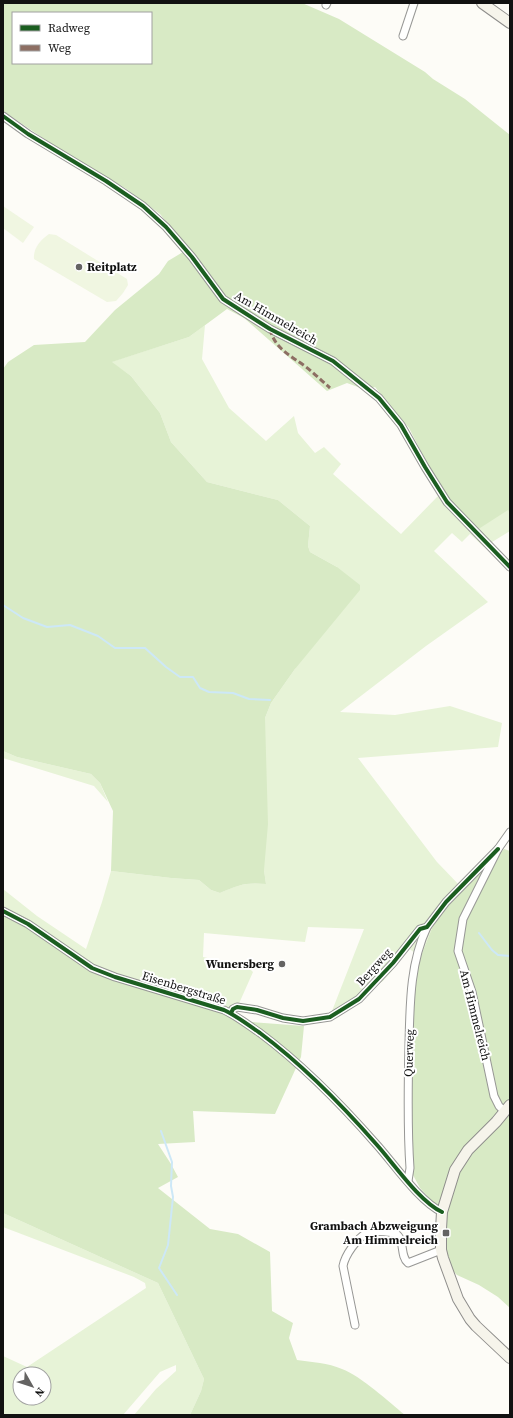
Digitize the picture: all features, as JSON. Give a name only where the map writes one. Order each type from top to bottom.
[{"type":"street","points":[[403,36],[414,3]]},
{"type":"street","points":[[482,3],[510,23]]},
{"type":"street","name":"Am Himmelreich","points":[[3,116],[28,134],[106,181],[143,206],[172,233],[223,299],[270,329],[333,361],[379,398],[401,425],[424,468],[447,502],[510,567]]},
{"type":"street","name":"Am Himmelreich","points":[[507,1108],[499,1106],[494,1096],[472,992],[458,951],[463,919],[498,849],[510,832]]},
{"type":"street","name":"Bergweg","points":[[231,1013],[233,1009],[237,1007],[257,1010],[283,1018],[303,1021],[330,1017],[359,998],[393,963],[420,929],[426,927],[446,902],[498,849]]},
{"type":"street","name":"Eisenbergstraße","points":[[3,911],[28,924],[96,970],[231,1013],[284,1052],[315,1080],[374,1142],[428,1203],[442,1212]]},
{"type":"street","name":"Querweg","points":[[408,1181],[410,1168],[408,1081],[412,979],[420,940],[426,927]]},
{"type":"street","points":[[507,1108],[468,1150],[455,1170],[442,1212],[441,1250],[452,1285],[458,1299],[470,1319],[510,1358]]},
{"type":"street","points":[[355,1325],[343,1266],[348,1252],[362,1237],[372,1232],[395,1233],[400,1239],[404,1259],[408,1263],[441,1250]]},
{"type":"green space","points":[[3,3],[302,3],[339,19],[425,72],[433,79],[465,99],[510,135],[510,514],[508,510],[477,530],[451,502],[429,467],[409,428],[375,387],[366,390],[347,383],[327,391],[244,318],[227,309],[189,337],[112,362],[131,376],[160,413],[171,442],[207,482],[278,500],[310,526],[308,546],[310,552],[337,567],[360,585],[360,590],[295,669],[271,703],[265,718],[268,824],[264,870],[266,884],[253,883],[242,885],[220,893],[211,890],[199,880],[111,871],[113,811],[100,783],[91,774],[17,757],[3,751],[3,369],[8,362],[34,345],[85,342],[115,310],[159,274],[168,261],[188,249],[160,214],[125,188],[71,157],[6,113],[3,114]]},
{"type":"green space","points":[[3,206],[34,227],[23,243],[3,228]]},
{"type":"green space","name":"Reitplatz","points":[[49,234],[56,235],[127,279],[128,285],[116,301],[107,302],[34,259],[38,245]]},
{"type":"green space","points":[[205,325],[202,359],[229,408],[266,441],[294,416],[298,433],[315,453],[324,447],[341,464],[333,474],[401,534],[437,497],[444,492],[508,509],[510,514],[510,531],[484,547],[470,534],[462,542],[452,533],[434,551],[488,602],[426,646],[340,712],[395,715],[450,706],[502,723],[498,747],[358,758],[437,862],[463,889],[436,918],[419,961],[415,953],[408,948],[396,966],[383,981],[330,1016],[364,929],[308,927],[305,942],[204,933],[203,957],[248,967],[253,972],[233,1017],[114,979],[3,914],[3,889],[37,916],[86,949],[111,871],[199,880],[211,890],[220,893],[242,885],[253,883],[266,884],[264,870],[265,718],[271,703],[295,669],[337,567],[310,552],[308,546],[310,526],[278,500],[207,482],[171,442],[160,413],[131,376],[111,362],[189,337]]},
{"type":"green space","points":[[3,751],[17,757],[91,774],[100,783],[108,802],[94,786],[3,758]]},
{"type":"green space","points":[[504,849],[510,851],[510,1308],[498,1297],[479,1285],[457,1275],[448,1266],[446,1239],[441,1211],[420,1188],[413,1175],[411,1078],[413,1004],[419,961],[436,918]]},
{"type":"green space","points":[[3,914],[17,920],[74,959],[223,1012],[238,1021],[304,1026],[301,1057],[275,1114],[193,1111],[195,1142],[158,1144],[178,1177],[158,1188],[210,1229],[238,1234],[270,1252],[272,1311],[293,1323],[289,1338],[297,1360],[331,1365],[350,1372],[375,1390],[405,1415],[190,1415],[201,1391],[204,1379],[158,1283],[3,1213]]},
{"type":"green space","points":[[3,1213],[158,1283],[204,1379],[201,1391],[190,1415],[134,1415],[156,1389],[176,1371],[176,1365],[160,1372],[123,1415],[3,1415],[3,1356],[25,1366],[12,1366],[12,1406],[52,1406],[52,1366],[29,1366],[146,1288],[145,1283],[134,1277],[3,1227]]},
{"type":"waterway","points":[[3,605],[23,618],[47,627],[70,625],[98,636],[115,648],[145,648],[166,667],[180,677],[193,677],[200,688],[209,692],[233,693],[249,699],[270,700]]},
{"type":"waterway","points":[[479,933],[492,950],[498,955],[510,956]]},
{"type":"waterway","points":[[161,1131],[172,1162],[171,1186],[173,1197],[168,1245],[159,1268],[177,1295]]},
{"type":"marked path","points":[[270,329],[272,336],[279,347],[309,369],[330,388]]},
{"type":"cycle path","points":[[3,116],[28,134],[106,181],[143,206],[166,227],[192,257],[223,299],[270,329],[333,361],[379,398],[401,425],[447,502],[510,567]]},
{"type":"cycle path","points":[[231,1013],[233,1009],[237,1007],[257,1010],[283,1018],[303,1021],[330,1017],[359,999],[393,963],[420,929],[427,927],[446,902],[498,849]]},
{"type":"cycle path","points":[[3,911],[28,924],[92,968],[115,977],[224,1010],[260,1033],[292,1058],[322,1086],[364,1130],[416,1191],[425,1200],[442,1212]]},
{"type":"place","name":"Reitplatz","points":[[79,267]]},
{"type":"place","name":"Wunersberg","points":[[282,964]]},
{"type":"place","name":"Grambach Abzweigung Am Himmelreich","points":[[446,1233]]}]
